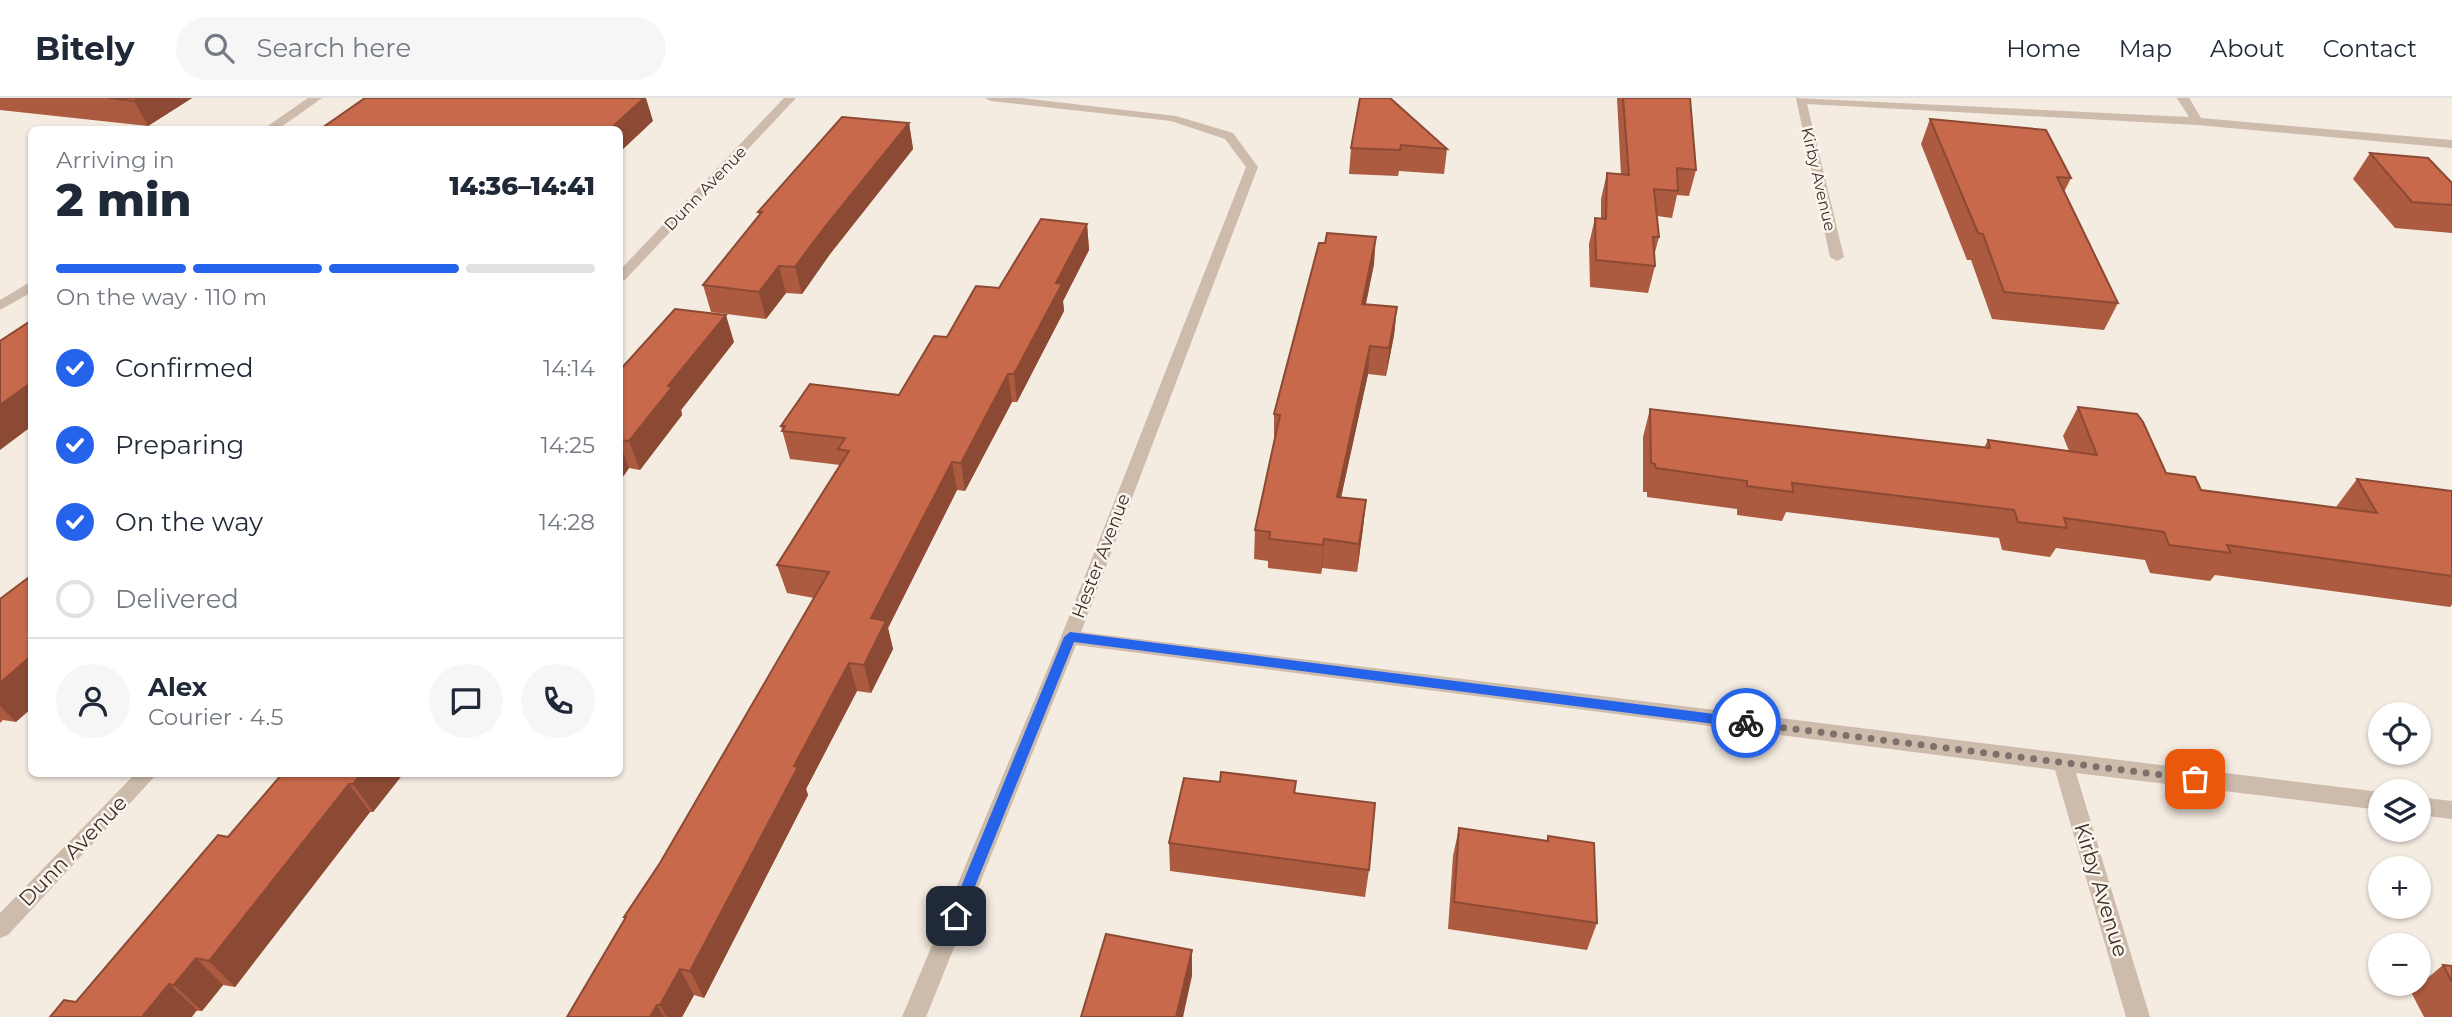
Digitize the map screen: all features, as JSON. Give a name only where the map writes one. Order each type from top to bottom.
[{"type":"street","points":[[274,126],[316,98]]},
{"type":"street","name":"Dunn Avenue","points":[[623,274],[790,98]]},
{"type":"street","name":"Hester Avenue","points":[[914,1017],[1070,637],[1252,167],[1229,136],[1172,118],[991,98]]},
{"type":"street","points":[[2183,98],[2197,121],[2452,144]]},
{"type":"street","name":"Kirby Avenue","points":[[1837,257],[1800,100],[2197,121]]},
{"type":"street","points":[[0,306],[28,288]]},
{"type":"street","points":[[1070,637],[2063,764],[2368,800]]},
{"type":"street","name":"Kirby Avenue","points":[[2063,764],[2138,1017]]},
{"type":"street","name":"Dunn Avenue","points":[[0,928],[144,777]]},
{"type":"street","points":[[2431,808],[2452,810]]},
{"type":"building","points":[[109,98],[138,98],[134,101]]},
{"type":"building","points":[[365,98],[644,98],[613,126],[325,126]]},
{"type":"building","points":[[1360,98],[1390,98],[1447,149],[1401,145],[1400,150],[1351,148]]},
{"type":"building","points":[[1623,98],[1690,98],[1696,170],[1677,168],[1678,191],[1654,189],[1659,237],[1653,237],[1655,266],[1596,260],[1595,218],[1606,219],[1607,173],[1629,175]]},
{"type":"building","points":[[842,117],[909,123],[795,267],[779,266],[759,292],[703,285],[762,212],[758,212]]},
{"type":"building","points":[[1930,119],[2046,130],[2071,178],[2057,177],[2118,303],[2004,292],[1983,234],[1978,233]]},
{"type":"building","points":[[2370,153],[2428,158],[2452,183],[2452,205],[2412,202]]},
{"type":"building","points":[[1041,219],[1087,224],[1056,283],[1062,284],[1014,374],[1008,374],[961,463],[952,462],[871,618],[886,621],[864,665],[849,663],[794,766],[798,767],[690,971],[680,969],[660,1005],[657,1005],[650,1017],[567,1017],[829,572],[777,565],[849,451],[838,449],[845,438],[782,431],[785,426],[781,426],[810,384],[899,395],[934,336],[947,337],[976,286],[999,288]]},
{"type":"building","points":[[1327,233],[1376,237],[1362,304],[1397,307],[1389,348],[1370,346],[1337,497],[1366,500],[1359,544],[1324,539],[1323,545],[1269,539],[1270,532],[1255,530],[1280,415],[1274,414],[1319,243],[1325,243]]},
{"type":"building","points":[[675,309],[726,315],[668,386],[672,387],[629,441],[623,440],[623,367]]},
{"type":"building","points":[[28,323],[28,385],[0,405],[0,341]]},
{"type":"building","points":[[2078,407],[2137,414],[2166,473],[2195,477],[2201,490],[2377,513],[2357,479],[2452,491],[2452,576],[2227,545],[2231,553],[2169,545],[2164,532],[2064,518],[2067,528],[2018,522],[2014,510],[1792,483],[1793,492],[1747,486],[1747,481],[1656,468],[1655,464],[1651,463],[1650,409],[1990,448],[1988,440],[2097,455]]},
{"type":"building","points":[[28,578],[28,658],[0,683],[0,599]]},
{"type":"building","points":[[1221,772],[1296,781],[1294,793],[1375,803],[1369,870],[1169,843],[1184,778],[1220,782]]},
{"type":"building","points":[[279,777],[359,777],[353,784],[349,784],[209,961],[196,958],[174,985],[169,984],[142,1017],[50,1017],[64,1000],[76,1002],[218,835],[228,837]]},
{"type":"building","points":[[1459,828],[1548,841],[1548,836],[1594,843],[1597,923],[1454,902]]},
{"type":"building","points":[[1106,934],[1192,950],[1176,1017],[1081,1017]]},
{"type":"building","points":[[2443,965],[2452,966],[2452,982]]},
{"type":"way so far","points":[[1746,723],[2195,779]]},
{"type":"route","points":[[956,916],[1070,637],[1746,723]]}]
